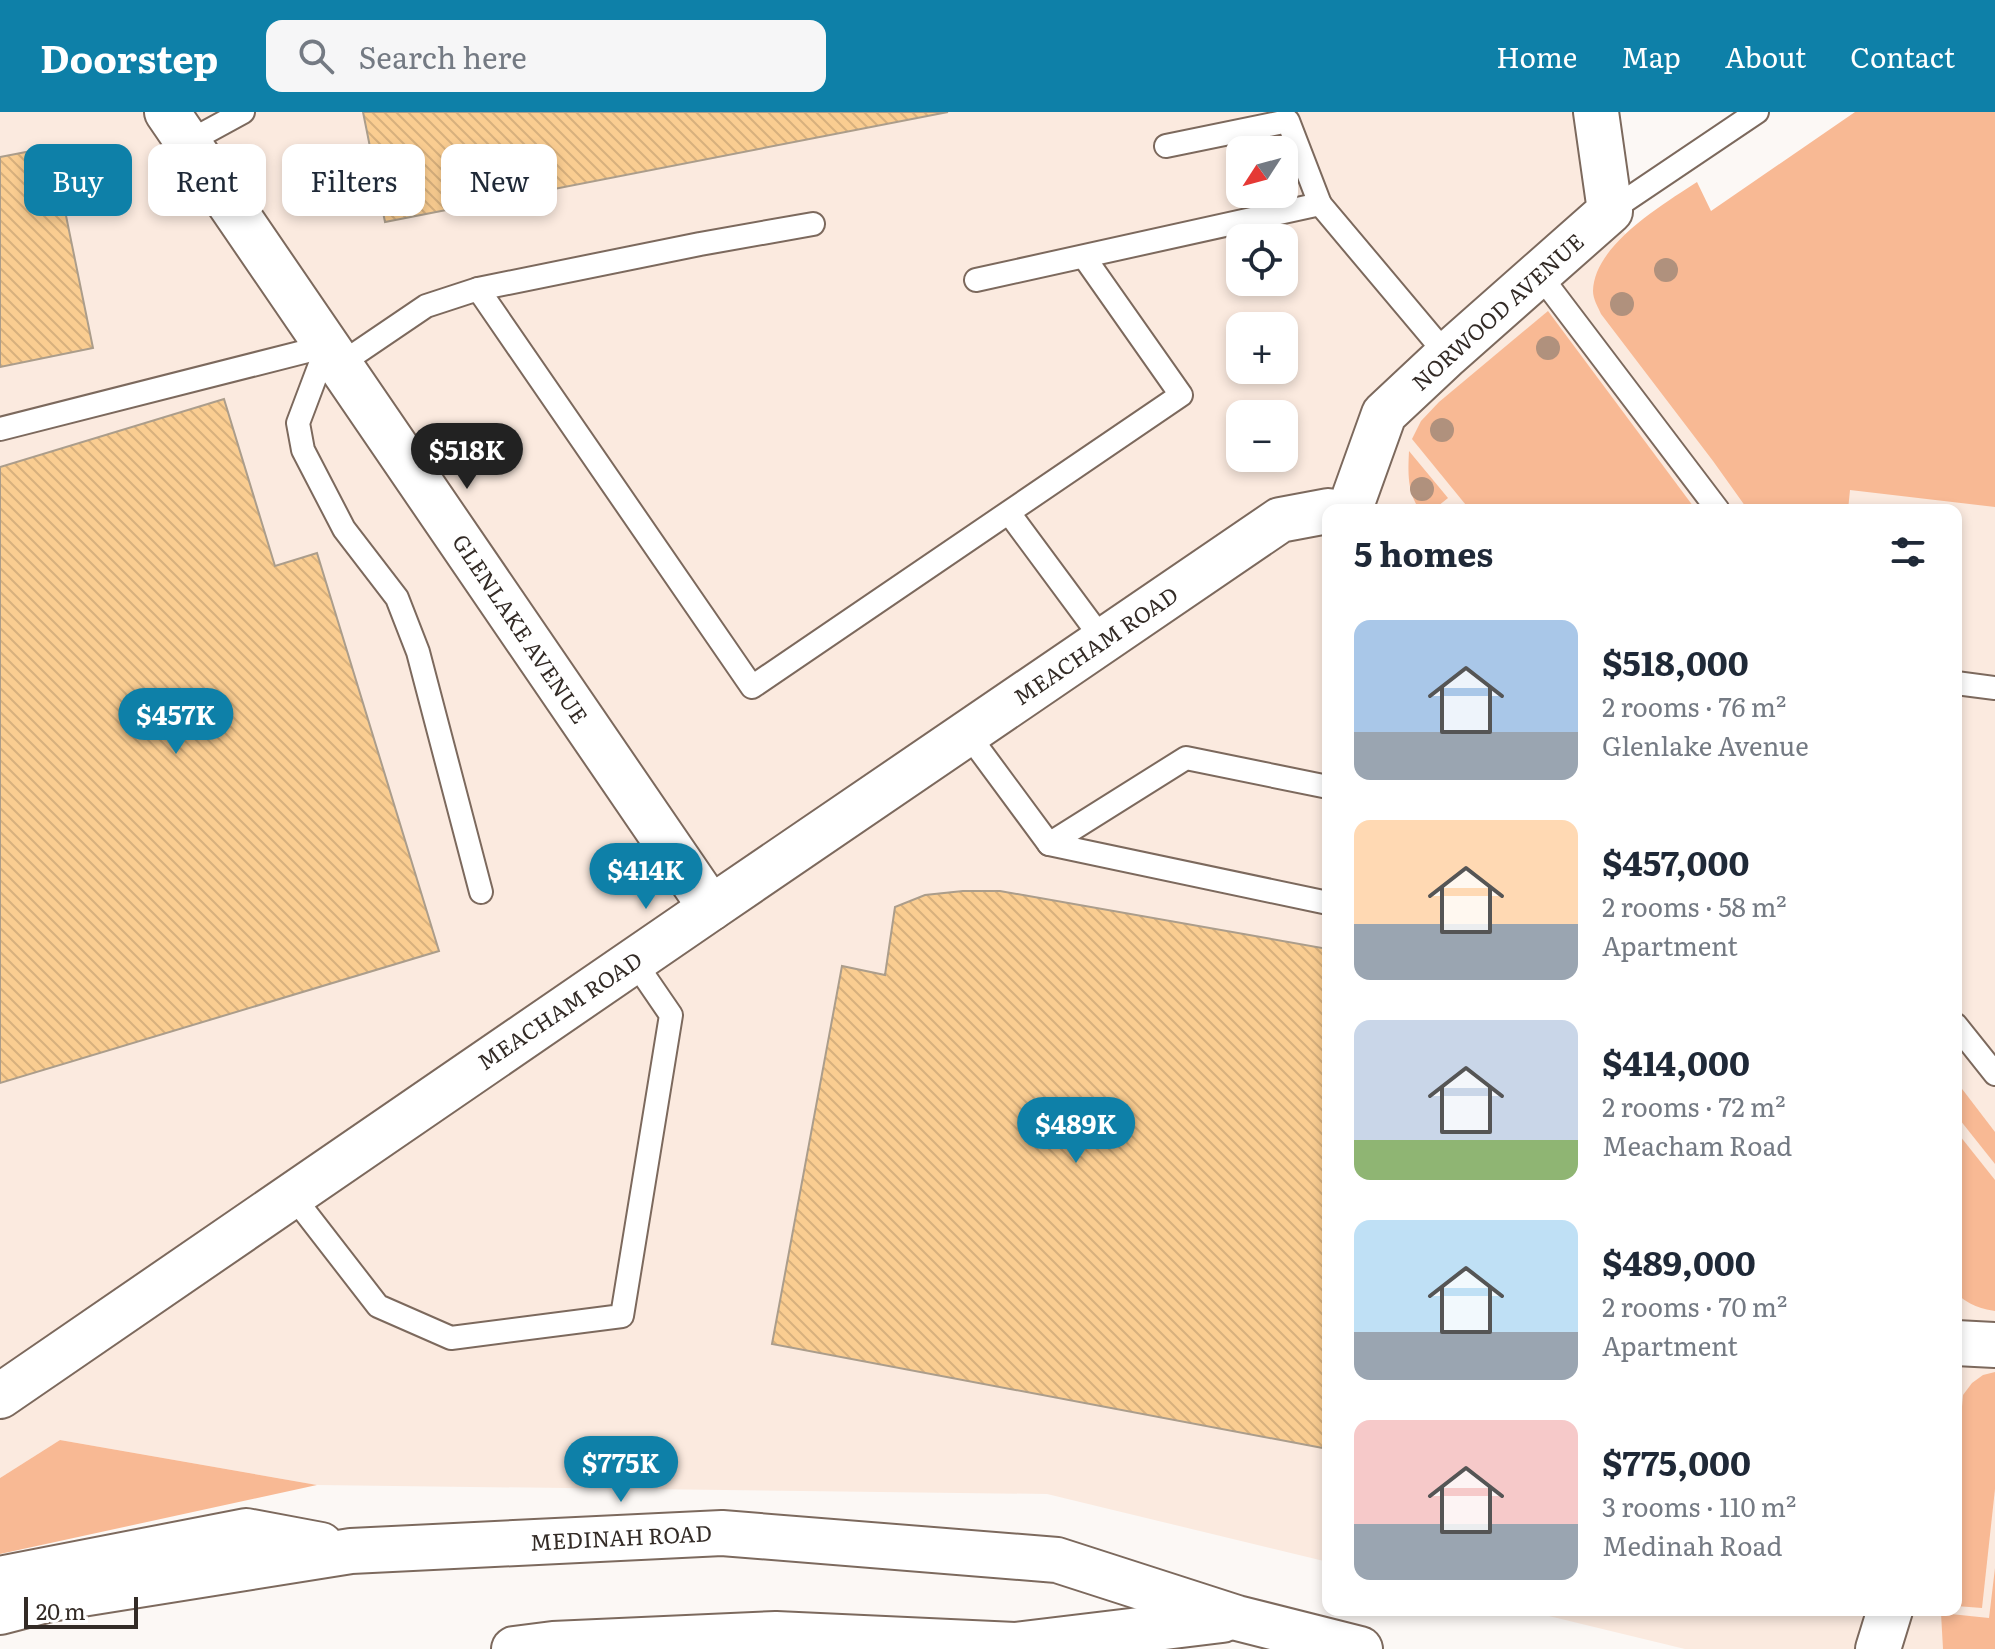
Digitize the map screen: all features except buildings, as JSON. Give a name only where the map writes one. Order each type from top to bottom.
[{"type":"street","points":[[1596,112],[1610,211]]},
{"type":"street","name":"GLENLAKE AVENUE","points":[[177,127],[711,908]]},
{"type":"street","name":"NORWOOD AVENUE","points":[[1343,504],[1384,414],[1610,211]]},
{"type":"street","name":"MEACHAM ROAD","points":[[1,1393],[1280,520],[1322,512]]},
{"type":"street","points":[[1962,1343],[1995,1345]]},
{"type":"street","points":[[0,1579],[246,1531],[351,1551]]},
{"type":"street","name":"MEDINAH ROAD","points":[[0,1612],[50,1599],[351,1551],[722,1533],[1057,1560],[1237,1618],[1360,1649]]},
{"type":"street","points":[[1878,1649],[1888,1616]]},
{"type":"street","name":"MEDINAH ROAD","points":[[514,1649],[553,1644],[776,1634],[1015,1645],[1237,1618]]},
{"type":"lane","points":[[177,127],[243,112]]},
{"type":"lane","points":[[1610,211],[1757,112]]},
{"type":"lane","points":[[1166,146],[1288,121],[1320,204],[1447,355]]},
{"type":"lane","points":[[976,280],[1320,204]]},
{"type":"lane","points":[[0,429],[333,356],[426,306],[478,289],[813,224]]},
{"type":"lane","points":[[478,289],[752,687],[1181,395],[1084,257]]},
{"type":"lane","points":[[1539,274],[1713,504]]},
{"type":"lane","points":[[333,356],[298,423],[303,450],[344,529],[397,598],[418,652],[481,892]]},
{"type":"lane","points":[[1009,513],[1103,640]]},
{"type":"lane","points":[[1962,684],[1995,688]]},
{"type":"lane","points":[[967,733],[1049,844],[1322,902]]},
{"type":"lane","points":[[1049,844],[1186,758],[1322,786]]},
{"type":"lane","points":[[292,1195],[378,1306],[451,1338],[622,1316],[671,1015],[634,961]]},
{"type":"lane","points":[[1962,1033],[1995,1074]]},
{"type":"shaded area","points":[[0,112],[1591,112],[1610,211],[1665,294],[1995,335],[1995,1649],[1685,1649],[1549,1616],[1962,1616],[1962,504],[1322,504],[1322,1561],[1047,1494],[317,1485],[60,1440],[0,1478]]},
{"type":"shaded area","points":[[1855,112],[1995,112],[1995,507],[1850,490],[1849,504],[1744,504],[1601,314],[1593,291],[1596,274],[1605,258],[1617,242],[1649,214],[1697,182],[1711,211]]},
{"type":"shaded area","points":[[1548,311],[1692,504],[1465,504],[1412,439],[1421,421],[1439,402]]},
{"type":"shaded area","points":[[1409,451],[1448,498],[1440,504],[1417,504],[1409,474]]},
{"type":"shaded area","points":[[1962,1089],[1995,1132],[1995,1164],[1962,1123]]},
{"type":"shaded area","points":[[1962,1139],[1995,1180],[1995,1311],[1963,1299]]},
{"type":"shaded area","points":[[1995,1372],[1995,1489],[1982,1608],[1962,1606],[1962,1407],[1963,1395],[1983,1375]]},
{"type":"shaded area","points":[[60,1440],[317,1485],[0,1554],[0,1478]]},
{"type":"shaded area","points":[[1995,1568],[1995,1649],[1943,1649],[1941,1616],[1989,1618]]}]
